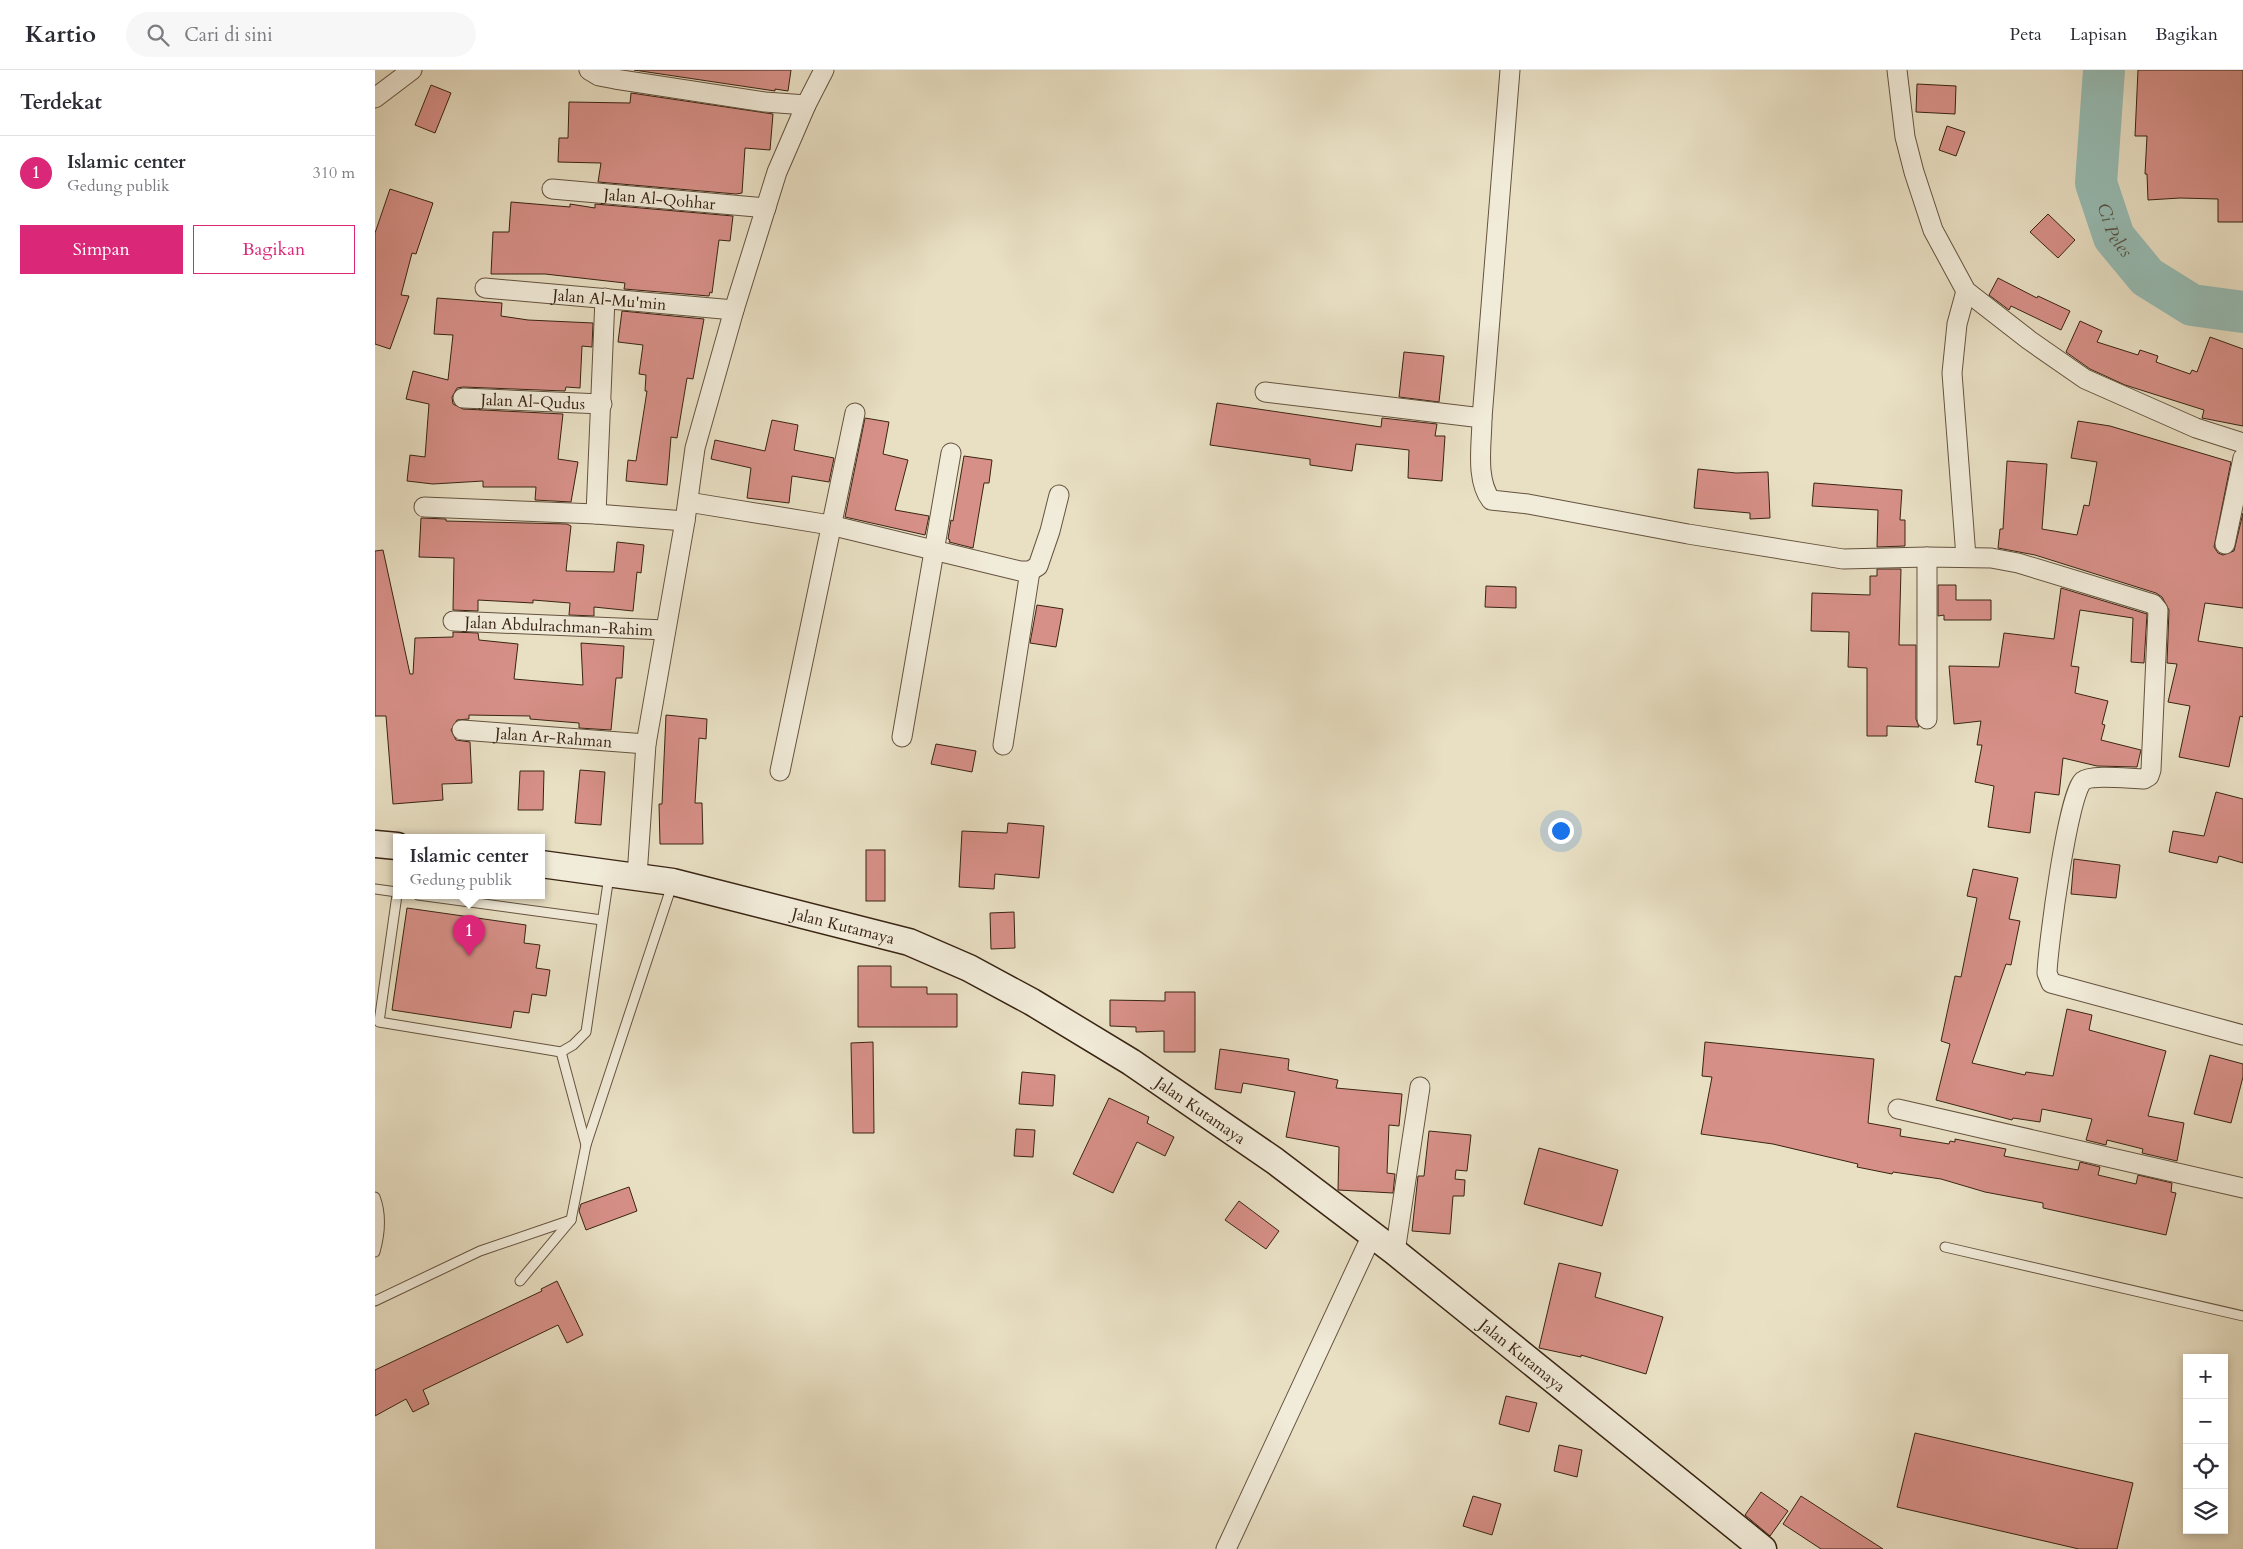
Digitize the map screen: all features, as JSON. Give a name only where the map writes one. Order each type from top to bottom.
[{"type":"main road","points":[[375,844],[393,846]]},
{"type":"main road","name":"Jalan Kutamaya","points":[[545,865],[673,882],[909,942],[969,968],[1032,1002],[1131,1062],[1275,1161],[1395,1252],[1763,1549]]},
{"type":"street","points":[[375,98],[412,70]]},
{"type":"street","points":[[589,70],[599,76],[765,102],[805,105]]},
{"type":"street","points":[[637,876],[646,744],[685,521],[695,448],[734,310],[777,172],[805,105],[824,70]]},
{"type":"street","points":[[1510,70],[1482,418],[1484,492],[1491,500],[1527,504],[1688,534],[1843,559],[1991,558],[2018,563],[2153,604],[2158,610],[2151,770],[2149,776],[2144,779],[2089,778],[2080,784],[2064,843],[2047,958],[2047,973],[2051,983],[2243,1035]]},
{"type":"street","points":[[1897,70],[1905,137],[1914,172],[1933,230],[1966,291],[2029,340],[2085,379],[2196,428],[2243,443]]},
{"type":"street","name":"Jalan Al-Qohhar","points":[[552,189],[766,208]]},
{"type":"street","name":"Jalan Al-Mu'min","points":[[485,288],[734,310]]},
{"type":"street","points":[[1966,291],[1957,324],[1952,373],[1966,557]]},
{"type":"street","points":[[596,514],[605,298]]},
{"type":"street","points":[[1265,392],[1482,418]]},
{"type":"street","name":"Jalan Al-Qudus","points":[[463,398],[602,404]]},
{"type":"street","points":[[780,771],[855,413]]},
{"type":"street","points":[[903,737],[951,453]]},
{"type":"street","points":[[2225,544],[2243,458]]},
{"type":"street","points":[[688,502],[831,525],[1019,571],[1030,571],[1038,566],[1050,531],[1059,494]]},
{"type":"street","points":[[424,507],[596,514],[685,521]]},
{"type":"street","points":[[1927,557],[1927,719]]},
{"type":"street","points":[[1003,745],[1030,571]]},
{"type":"street","name":"Jalan Abdulrachman-Rahim","points":[[453,621],[665,630]]},
{"type":"street","name":"Jalan Ar-Rahman","points":[[462,730],[646,744]]},
{"type":"street","points":[[1395,1252],[1420,1088]]},
{"type":"street","points":[[1898,1109],[2243,1188]]},
{"type":"street","points":[[1226,1549],[1372,1235]]},
{"type":"lane","points":[[396,899],[377,1022],[561,1052],[573,1045],[586,1032],[609,873]]},
{"type":"lane","points":[[519,1281],[571,1220],[586,1145],[673,882]]},
{"type":"lane","points":[[375,888],[393,892]]},
{"type":"lane","points":[[448,899],[602,920]]},
{"type":"lane","points":[[561,1052],[586,1145]]},
{"type":"lane","points":[[375,1197],[380,1209],[375,1252]]},
{"type":"lane","points":[[375,1301],[480,1251],[571,1220]]},
{"type":"lane","points":[[1945,1247],[2243,1316]]},
{"type":"building","points":[[634,70],[791,70],[788,91],[775,89],[775,91]]},
{"type":"building","points":[[2138,70],[2243,70],[2243,222],[2218,222],[2218,199],[2180,198],[2148,200],[2147,174],[2145,174],[2147,136],[2135,136]]},
{"type":"building","points":[[1917,84],[1956,86],[1955,114],[1916,112]]},
{"type":"building","points":[[431,85],[451,93],[435,133],[415,125]]},
{"type":"building","points":[[631,93],[773,114],[770,150],[745,148],[742,193],[736,194],[598,182],[601,163],[558,162],[559,138],[568,138],[569,102],[630,103]]},
{"type":"building","points":[[1947,126],[1965,132],[1956,156],[1939,150]]},
{"type":"building","points":[[390,189],[433,203],[416,254],[412,253],[401,295],[409,296],[390,349],[375,344],[375,233]]},
{"type":"building","points":[[511,202],[570,207],[570,204],[595,208],[595,204],[733,216],[730,241],[719,240],[712,293],[710,292],[709,296],[624,289],[625,283],[545,274],[491,274],[493,232],[509,232]]},
{"type":"building","points":[[2048,214],[2075,240],[2058,258],[2030,232]]},
{"type":"building","points":[[1998,278],[2037,298],[2038,296],[2070,311],[2061,330],[2011,306],[2009,310],[1989,295]]},
{"type":"building","points":[[437,298],[502,303],[501,316],[528,320],[593,323],[592,347],[582,346],[580,388],[566,387],[565,391],[463,387],[457,388],[452,397],[453,404],[463,409],[563,414],[558,459],[578,462],[571,502],[535,500],[536,487],[483,487],[483,481],[433,484],[407,481],[410,455],[425,457],[429,404],[406,399],[413,371],[448,380],[453,335],[434,334]]},
{"type":"building","points":[[622,311],[704,319],[693,379],[687,378],[677,438],[671,437],[667,485],[626,481],[628,460],[636,461],[647,391],[645,391],[646,375],[639,374],[643,345],[618,342]]},
{"type":"building","points":[[2080,321],[2102,331],[2097,342],[2138,355],[2140,350],[2158,356],[2156,362],[2190,374],[2192,370],[2197,372],[2210,337],[2243,349],[2243,426],[2202,418],[2204,410],[2125,385],[2090,369],[2066,352]]},
{"type":"building","points":[[1404,352],[1444,356],[1439,402],[1399,397]]},
{"type":"building","points":[[1217,403],[1381,427],[1382,418],[1437,424],[1435,436],[1445,436],[1442,481],[1408,478],[1409,450],[1356,444],[1352,471],[1310,465],[1310,459],[1210,445]]},
{"type":"building","points":[[865,418],[889,422],[883,454],[908,460],[895,510],[929,516],[925,535],[845,517]]},
{"type":"building","points":[[772,420],[798,425],[794,450],[834,458],[829,482],[792,476],[789,503],[747,498],[751,468],[711,459],[715,440],[765,451]]},
{"type":"building","points":[[2078,421],[2110,426],[2231,462],[2214,547],[2218,553],[2223,555],[2234,551],[2243,513],[2243,608],[2205,603],[2198,641],[2243,648],[2243,717],[2240,716],[2229,767],[2179,757],[2190,706],[2168,702],[2177,664],[2167,663],[2169,610],[2162,597],[2156,593],[2035,555],[1998,548],[2000,529],[2003,529],[2007,461],[2047,464],[2042,529],[2077,535],[2084,505],[2089,506],[2097,462],[2071,458]]},
{"type":"building","points":[[964,456],[992,460],[989,483],[984,483],[973,548],[949,542],[950,540],[948,539],[951,520],[953,521]]},
{"type":"building","points":[[1698,469],[1736,473],[1768,472],[1770,518],[1750,519],[1750,513],[1694,508]]},
{"type":"building","points":[[1814,483],[1902,490],[1900,520],[1905,520],[1905,546],[1877,547],[1878,510],[1812,506]]},
{"type":"building","points":[[421,518],[446,519],[446,521],[567,524],[571,526],[566,571],[614,572],[617,542],[644,545],[641,573],[637,572],[633,611],[594,607],[594,616],[569,615],[570,603],[533,600],[533,603],[478,600],[478,611],[453,610],[454,558],[419,557]]},
{"type":"building","points":[[383,550],[410,674],[413,674],[415,638],[453,637],[453,632],[478,633],[479,640],[518,644],[514,679],[583,685],[581,643],[624,646],[622,678],[616,678],[611,730],[579,728],[579,723],[530,719],[530,716],[469,715],[469,719],[457,720],[451,730],[456,740],[470,742],[472,783],[442,784],[443,800],[393,804],[386,716],[375,716],[375,551]]},
{"type":"building","points":[[1877,569],[1901,569],[1899,645],[1916,645],[1916,719],[1919,727],[1887,726],[1887,736],[1867,736],[1867,668],[1848,667],[1849,632],[1811,631],[1812,593],[1870,595],[1870,576],[1877,576]]},
{"type":"building","points":[[1938,585],[1956,585],[1956,600],[1991,600],[1991,620],[1944,620],[1944,615],[1938,616]]},
{"type":"building","points":[[1486,586],[1516,587],[1516,608],[1485,607]]},
{"type":"building","points":[[2061,588],[2147,614],[2144,663],[2131,662],[2133,618],[2080,610],[2071,666],[2079,667],[2075,693],[2108,701],[2102,724],[2105,725],[2101,740],[2141,750],[2137,767],[2097,766],[2063,758],[2059,795],[2035,792],[2030,833],[1988,827],[1994,786],[1975,782],[1982,745],[1977,745],[1981,721],[1954,724],[1949,666],[1999,667],[2004,633],[2054,639]]},
{"type":"building","points":[[1037,605],[1063,609],[1056,647],[1030,643]]},
{"type":"building","points":[[666,715],[707,719],[706,739],[699,738],[695,803],[702,803],[703,844],[660,844],[659,804],[662,804]]},
{"type":"building","points":[[936,744],[976,751],[972,772],[931,764]]},
{"type":"building","points":[[580,770],[605,772],[601,825],[575,823]]},
{"type":"building","points":[[520,771],[544,771],[543,810],[518,810]]},
{"type":"building","points":[[2216,792],[2243,799],[2243,863],[2219,856],[2217,863],[2169,852],[2173,831],[2204,836]]},
{"type":"building","points":[[1008,823],[1044,826],[1039,878],[995,874],[994,889],[959,887],[962,831],[1007,833]]},
{"type":"building","points":[[866,850],[885,850],[885,901],[866,901]]},
{"type":"building","points":[[2074,859],[2120,865],[2116,898],[2071,894]]},
{"type":"building","points":[[1973,869],[2018,878],[2009,919],[2020,921],[2011,965],[2006,964],[1972,1063],[2025,1075],[2026,1072],[2053,1076],[2067,1009],[2092,1015],[2089,1030],[2166,1051],[2148,1116],[2184,1123],[2177,1161],[2142,1153],[2143,1149],[2107,1140],[2106,1145],[2086,1140],[2092,1119],[2042,1109],[2040,1122],[2013,1118],[2012,1120],[1936,1100],[1950,1044],[1941,1041],[1955,976],[1961,977],[1977,898],[1967,896]]},
{"type":"building","points":[[407,908],[526,925],[524,943],[540,945],[536,968],[550,970],[546,996],[532,994],[529,1013],[514,1011],[511,1028],[392,1010]]},
{"type":"building","points":[[1014,912],[1015,948],[991,949],[990,913]]},
{"type":"building","points":[[858,966],[891,966],[891,987],[927,987],[927,994],[957,994],[957,1027],[858,1027]]},
{"type":"building","points":[[1165,992],[1195,992],[1195,1052],[1164,1052],[1164,1031],[1136,1032],[1136,1027],[1110,1026],[1110,1000],[1165,1001]]},
{"type":"building","points":[[873,1042],[874,1133],[853,1133],[851,1043]]},
{"type":"building","points":[[1705,1042],[1874,1059],[1868,1123],[1901,1129],[1900,1136],[1949,1144],[1950,1141],[1955,1142],[1955,1139],[2006,1149],[2004,1156],[2078,1170],[2080,1162],[2100,1167],[2098,1175],[2136,1184],[2138,1175],[2172,1183],[2171,1192],[2176,1193],[2166,1235],[2043,1208],[2043,1203],[1985,1192],[1941,1179],[1893,1172],[1892,1174],[1857,1167],[1858,1164],[1773,1144],[1701,1134],[1712,1077],[1702,1076]]},
{"type":"building","points":[[1220,1049],[1289,1059],[1288,1070],[1338,1080],[1336,1088],[1402,1094],[1399,1126],[1389,1125],[1387,1173],[1395,1174],[1393,1193],[1338,1190],[1339,1147],[1286,1137],[1295,1092],[1243,1083],[1241,1093],[1215,1089]]},
{"type":"building","points":[[2210,1055],[2243,1064],[2243,1077],[2231,1123],[2194,1114]]},
{"type":"building","points":[[1022,1072],[1055,1075],[1053,1106],[1019,1104]]},
{"type":"building","points":[[1109,1098],[1149,1117],[1147,1123],[1174,1137],[1165,1156],[1137,1142],[1113,1193],[1073,1174]]},
{"type":"building","points":[[1016,1129],[1035,1130],[1033,1157],[1014,1156]]},
{"type":"building","points":[[1429,1131],[1471,1135],[1467,1171],[1456,1170],[1455,1179],[1465,1180],[1464,1196],[1453,1196],[1450,1234],[1412,1231],[1418,1176],[1424,1176]]},
{"type":"building","points":[[1539,1148],[1618,1170],[1602,1226],[1524,1204]]},
{"type":"building","points":[[629,1187],[637,1211],[586,1230],[579,1211],[581,1204]]},
{"type":"building","points":[[1239,1201],[1279,1231],[1266,1249],[1225,1220]]},
{"type":"building","points":[[1559,1263],[1601,1273],[1595,1297],[1663,1317],[1646,1374],[1581,1355],[1581,1357],[1539,1348]]},
{"type":"building","points":[[557,1281],[583,1335],[567,1343],[558,1325],[423,1390],[429,1404],[413,1412],[406,1399],[375,1416],[375,1370],[542,1291],[541,1289]]},
{"type":"building","points":[[1506,1396],[1537,1403],[1529,1432],[1499,1424]]},
{"type":"building","points":[[1915,1433],[2133,1483],[2117,1549],[2079,1549],[1897,1507]]},
{"type":"building","points":[[1559,1445],[1582,1450],[1577,1477],[1554,1471]]},
{"type":"building","points":[[1761,1492],[1788,1511],[1770,1536],[1745,1515]]},
{"type":"building","points":[[1473,1496],[1501,1504],[1492,1535],[1463,1526]]},
{"type":"building","points":[[1801,1496],[1883,1549],[1821,1549],[1783,1524]]},
{"type":"waterway","name":"Ci Peles","points":[[2104,70],[2096,183],[2114,237],[2147,277],[2192,305],[2243,312]]},
{"type":"place","name":"Islamic center","points":[[469,956]]}]
